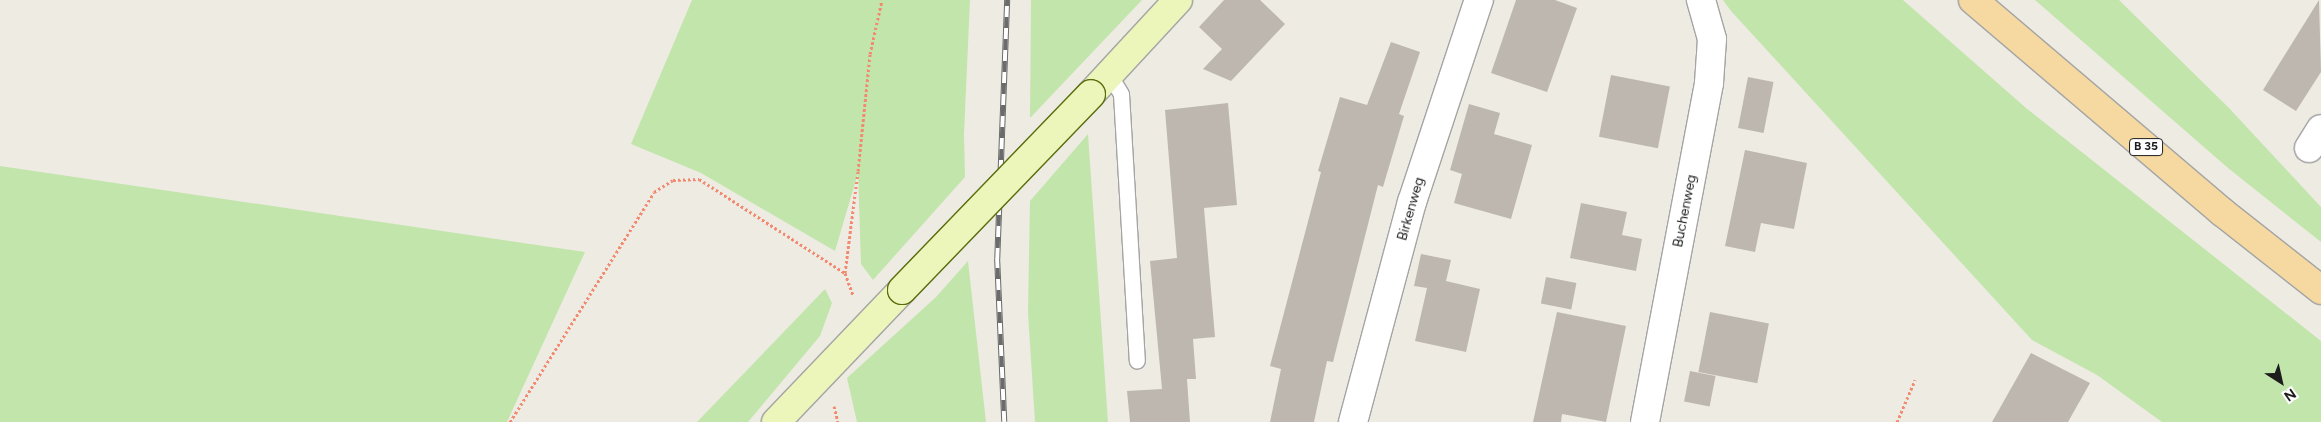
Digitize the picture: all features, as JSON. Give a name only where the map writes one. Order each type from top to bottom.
[{"type":"main road","points":[[776,422],[1178,0]]},
{"type":"main road","name":"B 35","points":[[1973,0],[2222,212],[2321,290]]},
{"type":"street","name":"Birkenweg","points":[[1354,422],[1412,202],[1479,0]]},
{"type":"street","name":"Buchenweg","points":[[1645,422],[1709,83],[1712,39],[1701,0]]},
{"type":"lane","points":[[1100,84],[1121,94],[1138,361]]},
{"type":"path","points":[[872,321],[850,292],[845,273],[870,54],[882,0]]},
{"type":"path","points":[[510,422],[654,192],[673,180],[698,179],[845,273]]},
{"type":"path","points":[[1897,422],[1915,380]]},
{"type":"green space","points":[[692,0],[970,0],[964,134],[965,177],[873,280],[861,264],[858,173],[835,251],[701,173],[631,144]]},
{"type":"green space","points":[[1031,0],[1142,0],[1030,118]]},
{"type":"green space","points":[[1723,0],[1903,0],[2026,108],[2321,341],[2321,422],[2162,422],[2097,375],[2032,340]]},
{"type":"green space","points":[[2035,0],[2119,0],[2229,108],[2321,207],[2321,242],[2228,168]]},
{"type":"green space","points":[[1088,134],[1108,422],[1035,422],[1028,313],[1030,201]]},
{"type":"green space","points":[[0,166],[585,252],[507,422],[0,422]]},
{"type":"green space","points":[[968,261],[986,422],[857,422],[847,378],[936,297]]},
{"type":"green space","points":[[825,289],[832,303],[820,336],[748,422],[697,422]]},
{"type":"building","points":[[1224,0],[1260,0],[1285,24],[1231,81],[1203,69],[1222,49],[1199,27]]},
{"type":"building","points":[[1516,0],[1555,0],[1577,8],[1547,92],[1491,73]]},
{"type":"building","points":[[2319,0],[2321,72],[2296,111],[2263,90]]},
{"type":"building","points":[[1391,42],[1420,52],[1399,114],[1404,116],[1383,187],[1378,185],[1333,362],[1327,361],[1314,422],[1270,422],[1281,369],[1270,366],[1321,172],[1318,171],[1340,97],[1367,105]]},
{"type":"building","points":[[1611,75],[1670,86],[1658,148],[1599,137]]},
{"type":"building","points":[[1748,77],[1774,82],[1764,133],[1738,128]]},
{"type":"building","points":[[1228,103],[1237,205],[1204,208],[1215,337],[1193,339],[1196,379],[1187,379],[1190,422],[1130,422],[1127,391],[1162,389],[1150,261],[1177,258],[1165,110]]},
{"type":"building","points":[[1469,104],[1500,113],[1494,134],[1532,145],[1511,219],[1454,203],[1462,174],[1450,170]]},
{"type":"building","points":[[1745,150],[1807,163],[1794,229],[1761,223],[1755,252],[1725,246]]},
{"type":"building","points":[[1581,203],[1627,212],[1622,235],[1642,239],[1636,271],[1570,258]]},
{"type":"building","points":[[1421,254],[1451,260],[1446,281],[1480,289],[1466,352],[1415,341],[1427,288],[1414,286]]},
{"type":"building","points":[[1546,277],[1576,283],[1571,309],[1541,304]]},
{"type":"building","points":[[1557,312],[1626,326],[1606,422],[1562,414],[1561,422],[1533,422]]},
{"type":"building","points":[[1710,312],[1769,323],[1757,383],[1698,372]]},
{"type":"building","points":[[2031,353],[2090,383],[2068,422],[1992,422]]},
{"type":"building","points":[[1690,371],[1716,376],[1710,406],[1684,401]]},
{"type":"railway","points":[[1004,422],[997,259],[1007,0]]}]
